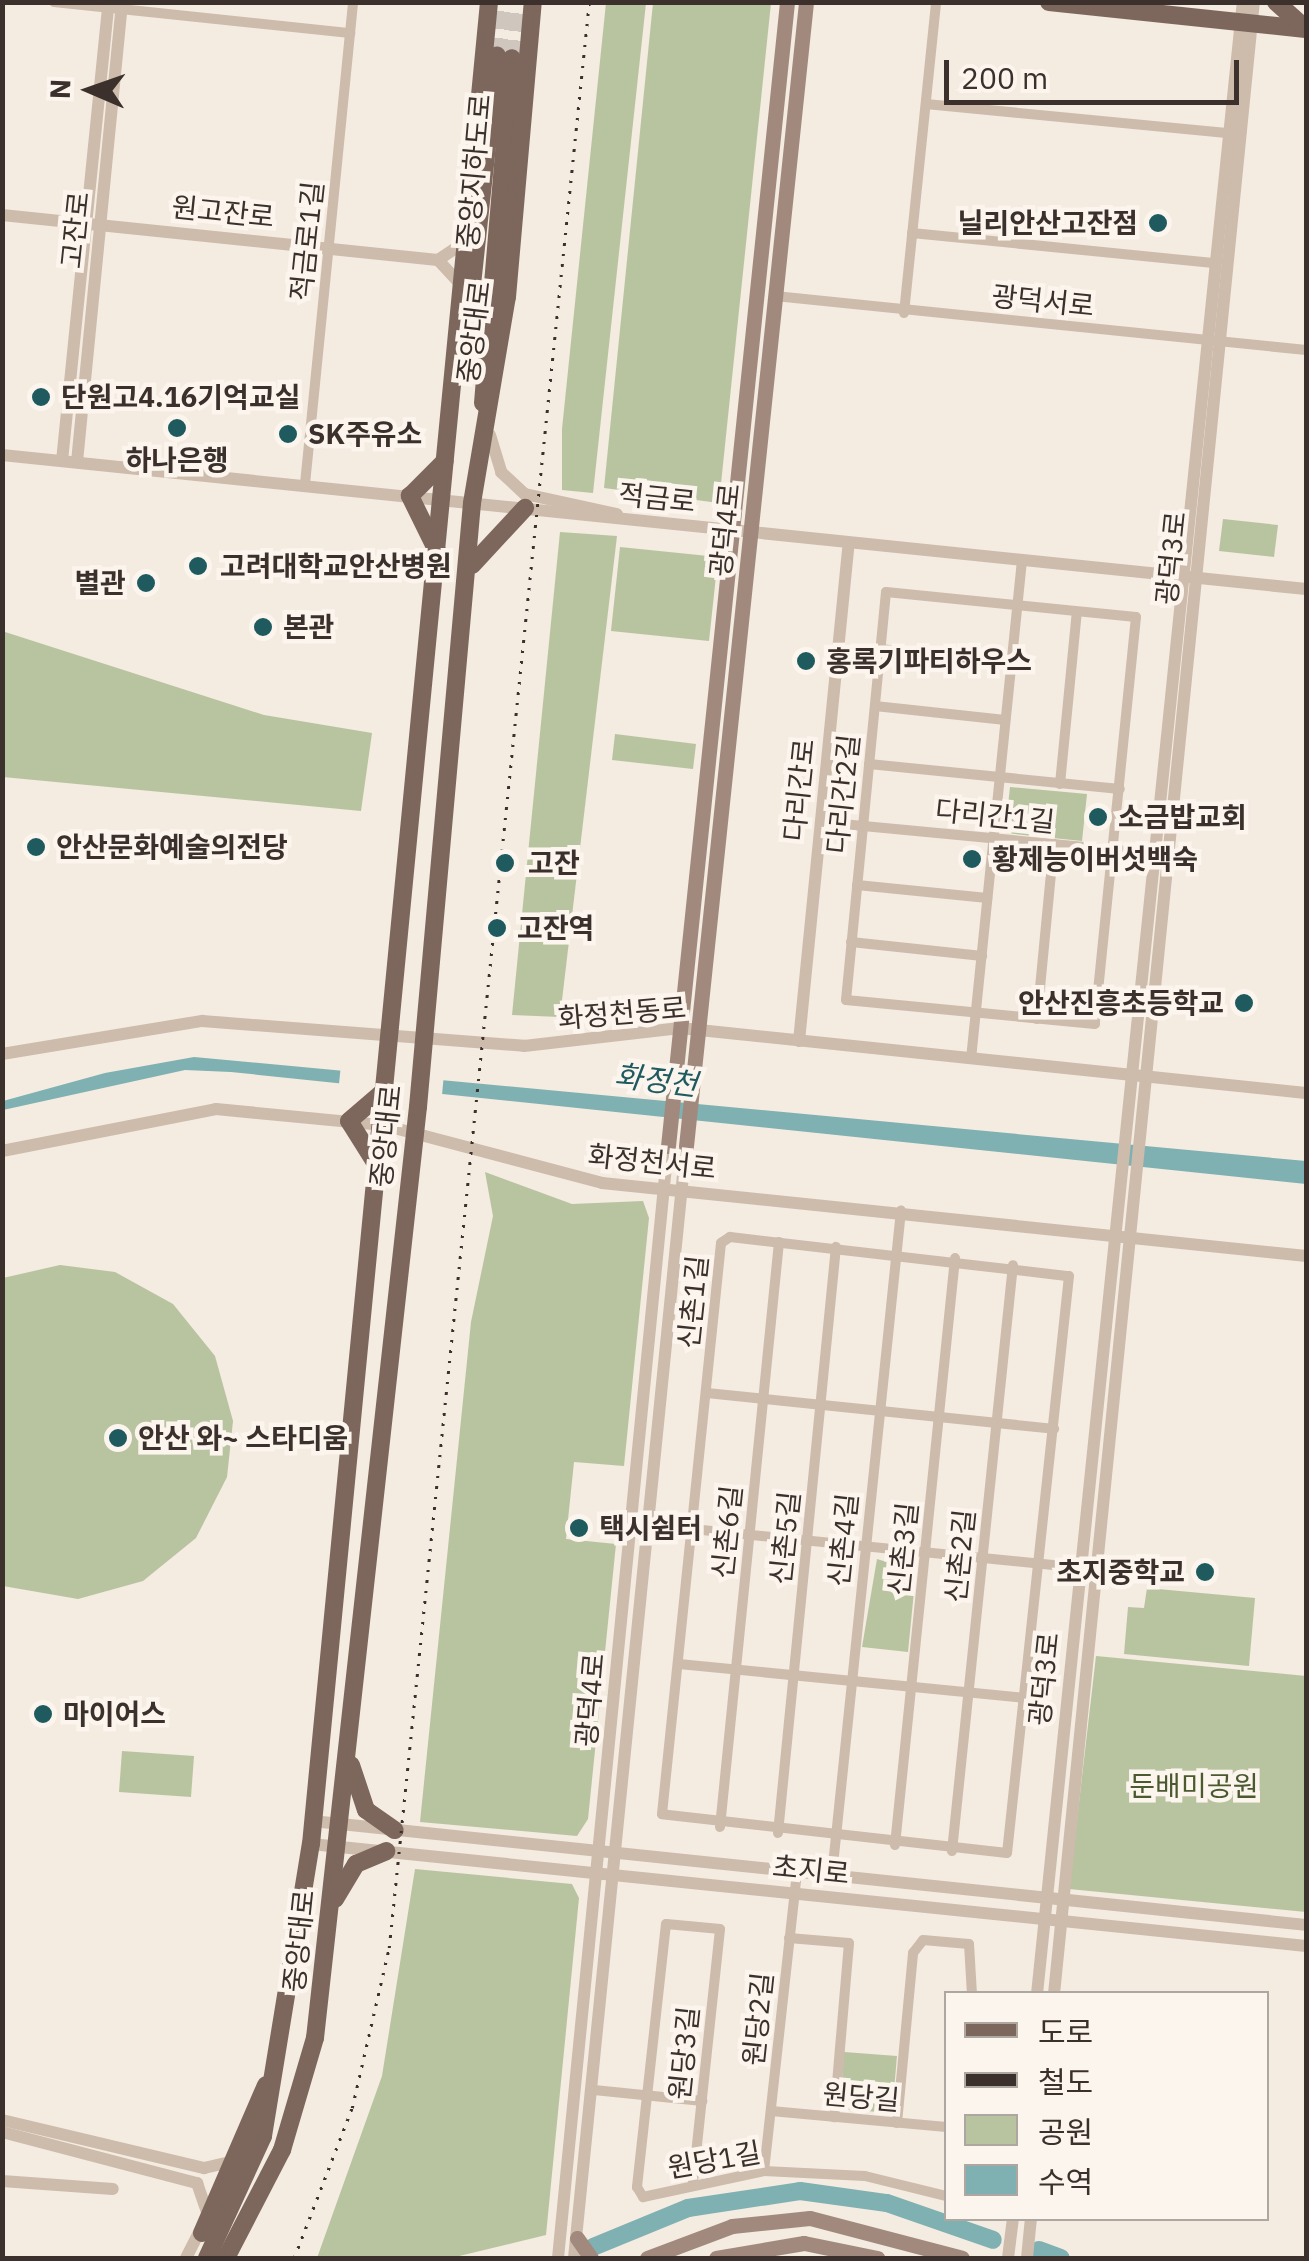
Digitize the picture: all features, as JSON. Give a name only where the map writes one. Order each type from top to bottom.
[{"type":"main road","name":"중앙대로","points":[[226,2258],[256,2205],[302,2097],[330,1908],[346,1729],[418,1107],[470,569],[472,503],[478,468],[490,434],[530,40],[529,2]]},
{"type":"main road","name":"광덕4로","points":[[668,1146],[786,2]]},
{"type":"main road","name":"광덕4로","points":[[686,1146],[806,2]]},
{"type":"main road","points":[[1049,2],[1184,16],[1245,16],[1306,29]]},
{"type":"main road","points":[[1184,16],[1215,2]]},
{"type":"main road","points":[[1276,2],[1306,29]]},
{"type":"main road","name":"중앙대로","points":[[207,2258],[263,2136],[283,2043],[311,1844],[383,1125],[382,1098],[460,356],[461,284],[489,3]]},
{"type":"main road","name":"중앙지하도로","points":[[460,356],[504,57],[478,468]]},
{"type":"main road","points":[[438,553],[410,496],[448,456]]},
{"type":"main road","points":[[470,569],[489,538],[525,508]]},
{"type":"main road","points":[[378,1167],[349,1121],[382,1098]]},
{"type":"main road","points":[[346,1729],[356,1795],[395,1830]]},
{"type":"main road","points":[[330,1908],[356,1864],[386,1852]]},
{"type":"main road","points":[[202,2233],[283,2043]]},
{"type":"main road","points":[[240,2258],[256,2205]]},
{"type":"main road","points":[[647,2258],[732,2226],[810,2218],[962,2258]]},
{"type":"main road","points":[[576,2238],[592,2258]]},
{"type":"main road","points":[[716,2258],[804,2244],[877,2258]]},
{"type":"street","points":[[54,2],[350,33]]},
{"type":"street","name":"적금로1길","points":[[304,484],[353,2]]},
{"type":"street","points":[[904,311],[936,2]]},
{"type":"street","name":"광덕3로","points":[[1212,340],[1214,263],[1227,133],[1245,16],[1254,2]]},
{"type":"street","name":"고잔로","points":[[62,461],[93,224],[115,6]]},
{"type":"street","name":"광덕3로","points":[[1037,1991],[1080,1568],[1126,1191],[1245,16]]},
{"type":"street","points":[[926,104],[1227,133]]},
{"type":"street","name":"원고잔로","points":[[2,214],[438,260]]},
{"type":"street","name":"고잔로","points":[[78,462],[93,224]]},
{"type":"street","points":[[912,233],[1214,263]]},
{"type":"street","points":[[461,284],[438,260],[465,242]]},
{"type":"street","name":"광덕서로","points":[[775,296],[1306,350]]},
{"type":"street","points":[[490,434],[512,484],[633,520]]},
{"type":"street","name":"적금로","points":[[2,455],[1306,590]]},
{"type":"street","name":"다리간로","points":[[799,1041],[849,544]]},
{"type":"street","points":[[971,1058],[1022,560]]},
{"type":"street","name":"다리간2길","points":[[886,592],[1018,606],[1136,617],[1096,1024],[846,1000],[886,592]]},
{"type":"street","points":[[1060,784],[1077,612]]},
{"type":"street","points":[[880,649],[1011,662]]},
{"type":"street","points":[[874,706],[1005,720]]},
{"type":"street","points":[[869,764],[1120,789]]},
{"type":"street","name":"다리간1길","points":[[820,822],[1159,854]]},
{"type":"street","points":[[1036,1019],[1054,844]]},
{"type":"street","points":[[857,885],[988,898]]},
{"type":"street","points":[[851,942],[982,956]]},
{"type":"street","name":"화정천동로","points":[[2,1054],[202,1021],[422,1047],[524,1046],[680,1028],[1306,1092]]},
{"type":"street","name":"화정천서로","points":[[2,1151],[184,1111],[349,1121],[383,1125],[528,1170],[682,1191],[901,1210],[1306,1256]]},
{"type":"street","name":"광덕4로","points":[[558,2258],[600,1873],[668,1146]]},
{"type":"street","name":"광덕4로","points":[[574,2258],[594,2090],[686,1146]]},
{"type":"street","name":"신촌4길","points":[[832,1875],[901,1210]]},
{"type":"street","name":"광덕3로","points":[[1054,1991],[1095,1569],[1121,1233]]},
{"type":"street","name":"신촌1길","points":[[779,1242],[896,1252],[1013,1265],[1069,1276],[1011,1847],[1000,1855],[720,1827],[662,1814],[722,1243],[779,1242]]},
{"type":"street","name":"신촌6길","points":[[720,1827],[779,1242]]},
{"type":"street","name":"신촌5길","points":[[778,1833],[836,1248]]},
{"type":"street","name":"신촌3길","points":[[894,1845],[955,1258]]},
{"type":"street","name":"신촌2길","points":[[952,1851],[1013,1265]]},
{"type":"street","points":[[706,1393],[1054,1429]]},
{"type":"street","points":[[632,1523],[1095,1569]]},
{"type":"street","points":[[678,1664],[1026,1698]]},
{"type":"street","name":"초지로","points":[[312,1821],[1306,1925]]},
{"type":"street","name":"초지로","points":[[311,1844],[1306,1946]]},
{"type":"street","name":"원당2길","points":[[764,2171],[796,1872]]},
{"type":"street","name":"원당3길","points":[[666,1924],[720,1929],[693,2182]]},
{"type":"street","name":"원당1길","points":[[666,1924],[637,2188],[643,2198],[693,2182],[764,2171],[865,2176],[944,2196]]},
{"type":"street","points":[[790,1938],[850,1943],[834,2117]]},
{"type":"street","points":[[897,2123],[913,1954],[923,1940],[969,1944],[972,1991]]},
{"type":"street","points":[[594,2090],[702,2101]]},
{"type":"street","name":"원당길","points":[[770,2111],[944,2128]]},
{"type":"street","points":[[2,2120],[204,2168],[235,2161]]},
{"type":"street","points":[[2,2132],[198,2183],[208,2215],[186,2258]]},
{"type":"street","points":[[2,2182],[113,2189]]},
{"type":"street","points":[[1008,2258],[1013,2221]]},
{"type":"street","points":[[1027,2258],[1031,2221]]},
{"type":"green space","points":[[606,3],[646,3],[593,493],[562,490],[562,429]]},
{"type":"green space","points":[[653,3],[771,3],[719,503],[604,488]]},
{"type":"green space","points":[[1223,519],[1278,525],[1274,557],[1219,551]]},
{"type":"green space","points":[[560,532],[617,536],[560,1017],[512,1015]]},
{"type":"green space","points":[[620,547],[718,557],[709,641],[611,631]]},
{"type":"green space","points":[[2,631],[264,715],[372,733],[361,811],[3,777]]},
{"type":"green space","points":[[615,734],[696,744],[693,769],[612,760]]},
{"type":"green space","points":[[1010,787],[1087,794],[1082,841],[1005,833]]},
{"type":"green space","points":[[485,1172],[572,1204],[643,1201],[649,1218],[624,1466],[574,1462],[566,1539],[616,1544],[588,1819],[577,1836],[420,1822],[471,1322],[493,1216]]},
{"type":"green space","name":"안산 와~ 스타디움","points":[[60,1265],[115,1272],[173,1304],[215,1356],[233,1421],[227,1477],[196,1538],[143,1581],[78,1599],[3,1586],[3,1278]]},
{"type":"green space","points":[[877,1559],[916,1571],[908,1652],[862,1647]]},
{"type":"green space","points":[[1147,1588],[1255,1598],[1249,1666],[1124,1654],[1128,1607],[1144,1608]]},
{"type":"green space","name":"둔배미공원","points":[[1096,1656],[1306,1676],[1306,1912],[1069,1889]]},
{"type":"green space","points":[[122,1751],[194,1756],[191,1797],[119,1792]]},
{"type":"green space","points":[[415,1869],[572,1884],[579,1898],[546,2235],[451,2258],[317,2258],[382,2076]]},
{"type":"green space","points":[[844,2052],[897,2056],[892,2113],[840,2109]]},
{"type":"water","points":[[194,1057],[1306,1161],[1306,1184],[231,1072],[185,1070],[3,1110],[3,1101],[105,1073]]},
{"type":"pier","points":[[341,1064],[444,1074],[442,1095],[339,1084]]},
{"type":"waterway","points":[[593,2247],[688,2208],[800,2191],[887,2203],[993,2240]]},
{"type":"waterway","points":[[1039,2250],[1061,2258]]},
{"type":"tunnel","points":[[497,56],[502,2]]},
{"type":"tunnel","points":[[512,58],[518,2]]},
{"type":"railway","points":[[294,2258],[352,2108],[389,1948],[589,2]]},
{"type":"place","name":"닐리안산고잔점","points":[[1158,223]]},
{"type":"place","name":"단원고4.16기억교실","points":[[41,397]]},
{"type":"place","name":"하나은행","points":[[177,428]]},
{"type":"place","name":"SK주유소","points":[[288,434]]},
{"type":"place","name":"고려대학교안산병원","points":[[198,566]]},
{"type":"place","name":"별관","points":[[146,583]]},
{"type":"place","name":"본관","points":[[263,627]]},
{"type":"place","name":"홍록기파티하우스","points":[[806,661]]},
{"type":"place","name":"소금밥교회","points":[[1098,817]]},
{"type":"place","name":"안산문화예술의전당","points":[[36,847]]},
{"type":"place","name":"황제능이버섯백숙","points":[[972,859]]},
{"type":"place","name":"고잔","points":[[505,863]]},
{"type":"place","name":"고잔역","points":[[497,928]]},
{"type":"place","name":"안산진흥초등학교","points":[[1244,1003]]},
{"type":"place","name":"안산 와~ 스타디움","points":[[118,1438]]},
{"type":"place","name":"택시쉼터","points":[[579,1528]]},
{"type":"place","name":"초지중학교","points":[[1205,1572]]},
{"type":"place","name":"마이어스","points":[[43,1714]]},
{"type":"water label","name":"화정천","points":[[656,1080]]}]
